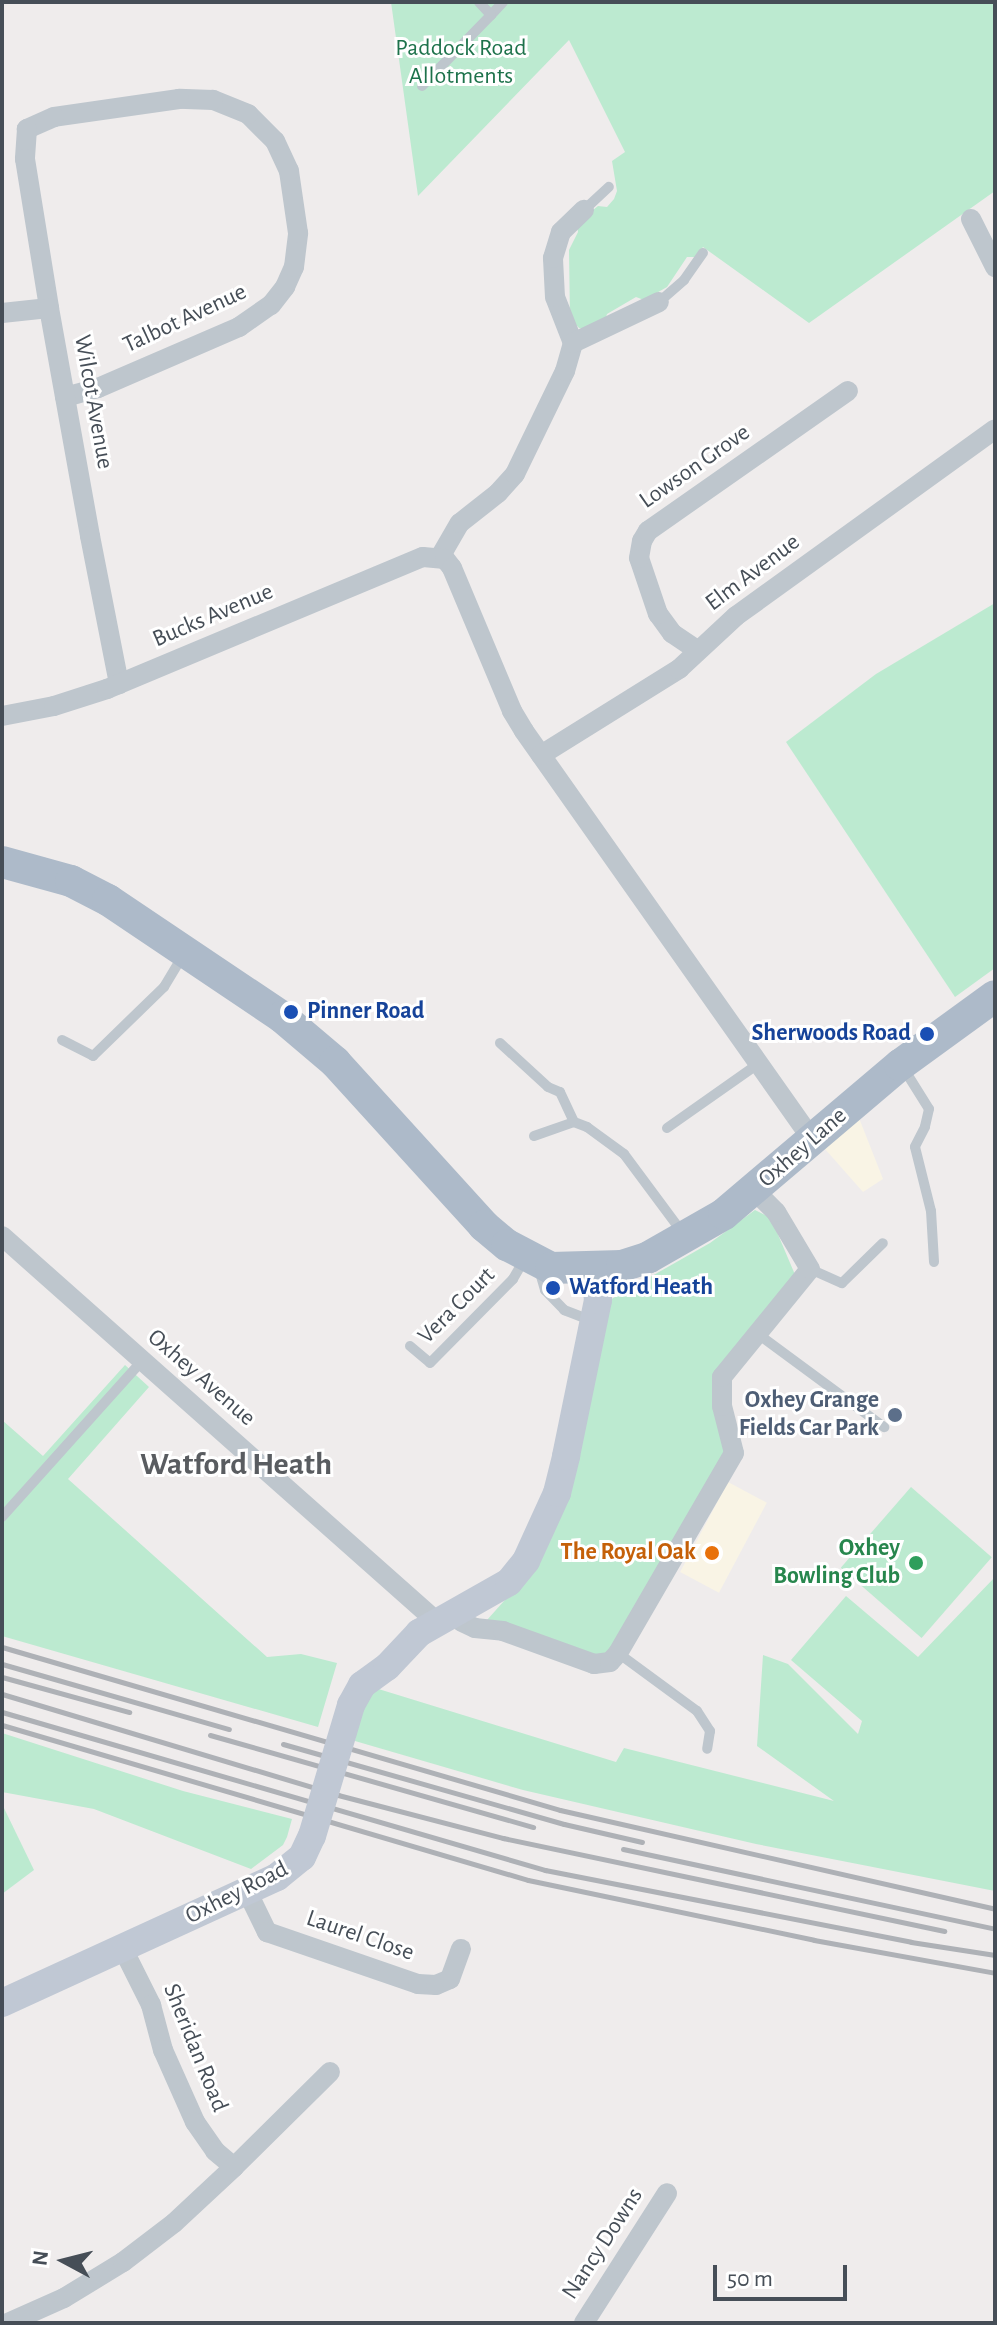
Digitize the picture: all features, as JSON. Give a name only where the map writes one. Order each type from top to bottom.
[{"type":"main road","points":[[2,862],[71,881],[108,900],[309,1038],[466,1207],[507,1245],[551,1268],[595,1269]]},
{"type":"main road","name":"Oxhey Lane","points":[[595,1269],[649,1257],[685,1237],[754,1190],[900,1065],[995,996]]},
{"type":"street","name":"Talbot Avenue","points":[[27,129],[54,117],[179,99],[229,104],[262,125],[279,147],[289,171],[297,216],[294,267],[285,287],[258,316],[98,388],[65,397]]},
{"type":"street","name":"Wilcot Avenue","points":[[27,129],[25,159],[49,308],[119,684]]},
{"type":"street","points":[[584,210],[567,222],[553,258],[555,297],[573,343],[565,371],[515,474],[498,493],[460,523],[440,557],[452,568],[512,711],[812,1139]]},
{"type":"street","points":[[971,219],[995,267]]},
{"type":"street","points":[[573,343],[659,302]]},
{"type":"street","points":[[2,313],[49,308]]},
{"type":"street","name":"Lowson Grove","points":[[697,650],[672,633],[658,614],[639,558],[642,541],[648,531],[848,391]]},
{"type":"street","name":"Elm Avenue","points":[[541,755],[668,677],[736,616],[995,429]]},
{"type":"street","name":"Bucks Avenue","points":[[2,716],[54,706],[119,684],[423,557],[440,557]]},
{"type":"street","points":[[446,1617],[475,1628],[503,1631],[594,1664],[610,1662],[618,1653],[734,1453],[719,1389],[722,1377],[810,1269],[776,1212],[754,1190]]},
{"type":"street","name":"Oxhey Avenue","points":[[2,1236],[142,1361],[446,1617]]},
{"type":"street","points":[[446,1617],[509,1582],[526,1561],[541,1533],[566,1456],[594,1321],[598,1300],[595,1269]]},
{"type":"street","name":"Oxhey Road","points":[[2,2003],[277,1877],[296,1862],[312,1836],[351,1705],[362,1685],[446,1617]]},
{"type":"street","name":"Laurel Close","points":[[247,1891],[267,1932],[418,1984],[436,1985],[450,1979],[461,1949]]},
{"type":"street","name":"Sheridan Road","points":[[123,1949],[151,2005],[163,2050],[195,2122],[215,2151],[234,2167]]},
{"type":"street","points":[[8,2323],[64,2298],[123,2262],[174,2223],[330,2072]]},
{"type":"street","name":"Nancy Downs","points":[[584,2323],[667,2193]]},
{"type":"lane","points":[[479,2],[491,15]]},
{"type":"lane","points":[[422,86],[503,2]]},
{"type":"lane","points":[[584,210],[609,187]]},
{"type":"lane","points":[[659,302],[684,280],[703,253]]},
{"type":"lane","points":[[62,1040],[93,1056],[164,987],[184,953]]},
{"type":"lane","points":[[500,1043],[548,1087],[560,1092],[574,1122]]},
{"type":"lane","points":[[667,1128],[758,1064]]},
{"type":"lane","points":[[900,1065],[929,1109],[925,1127],[915,1147],[931,1211],[934,1262]]},
{"type":"lane","points":[[534,1136],[574,1122],[587,1127],[624,1154],[685,1237]]},
{"type":"lane","points":[[810,1269],[842,1283],[883,1243]]},
{"type":"lane","points":[[531,1259],[545,1290],[564,1310],[594,1321]]},
{"type":"lane","name":"Vera Court","points":[[410,1346],[430,1363],[531,1259]]},
{"type":"lane","points":[[758,1334],[884,1427]]},
{"type":"lane","points":[[2,1517],[142,1361]]},
{"type":"lane","points":[[618,1653],[697,1711],[710,1731],[707,1749]]},
{"type":"shaded area","points":[[859,1118],[883,1179],[863,1192],[825,1149]]},
{"type":"shaded area","points":[[728,1482],[767,1503],[719,1593],[680,1572]]},
{"type":"green space","name":"Paddock Road Allotments","points":[[391,2],[995,2],[995,191],[809,323],[703,247],[695,257],[687,257],[667,287],[644,300],[636,297],[607,314],[605,321],[585,329],[579,328],[570,318],[569,250],[578,232],[577,223],[598,206],[607,207],[614,199],[617,191],[612,161],[625,152],[569,40],[418,196]]},
{"type":"green space","points":[[995,603],[995,968],[955,997],[786,742],[876,674]]},
{"type":"green space","points":[[755,1210],[771,1218],[796,1277],[714,1377],[731,1450],[617,1642],[599,1659],[487,1620],[530,1572],[608,1301],[710,1243]]},
{"type":"green space","points":[[125,1365],[149,1387],[68,1479],[267,1657],[301,1654],[337,1663],[318,1727],[2,1636],[2,1420],[43,1456]]},
{"type":"green space","name":"Oxhey Bowling Club","points":[[911,1487],[992,1557],[922,1638],[841,1568]]},
{"type":"green space","points":[[995,1577],[995,1891],[756,1844],[523,1790],[355,1741],[358,1708],[372,1687],[616,1762],[624,1748],[834,1801],[757,1746],[763,1655],[788,1664],[858,1734],[862,1721],[791,1660],[846,1596],[918,1657]]},
{"type":"green space","points":[[2,1733],[183,1791],[292,1819],[287,1837],[283,1845],[251,1869],[94,1809],[2,1792]]},
{"type":"green space","points":[[2,1804],[34,1870],[2,1894]]},
{"type":"railway","points":[[2,1647],[560,1810],[995,1909]]},
{"type":"railway","points":[[2,1664],[229,1729]]},
{"type":"railway","points":[[2,1677],[129,1712]]},
{"type":"railway","points":[[2,1694],[338,1795],[503,1838],[944,1931]]},
{"type":"railway","points":[[2,1712],[545,1870],[911,1942],[995,1955]]},
{"type":"railway","points":[[2,1725],[528,1880],[814,1940],[995,1973]]},
{"type":"railway","points":[[210,1735],[533,1827]]},
{"type":"railway","points":[[283,1744],[564,1824],[642,1842]]},
{"type":"railway","points":[[623,1849],[995,1929]]},
{"type":"place","name":"Pinner Road","points":[[291,1012]]},
{"type":"place","name":"Sherwoods Road","points":[[927,1034]]},
{"type":"place","name":"Watford Heath","points":[[553,1288]]},
{"type":"place","name":"Oxhey Grange Fields Car Park","points":[[895,1415]]},
{"type":"place","name":"The Royal Oak","points":[[712,1553]]},
{"type":"place","name":"Oxhey Bowling Club","points":[[916,1563]]},
{"type":"district","name":"Watford Heath","points":[[236,1464]]}]
